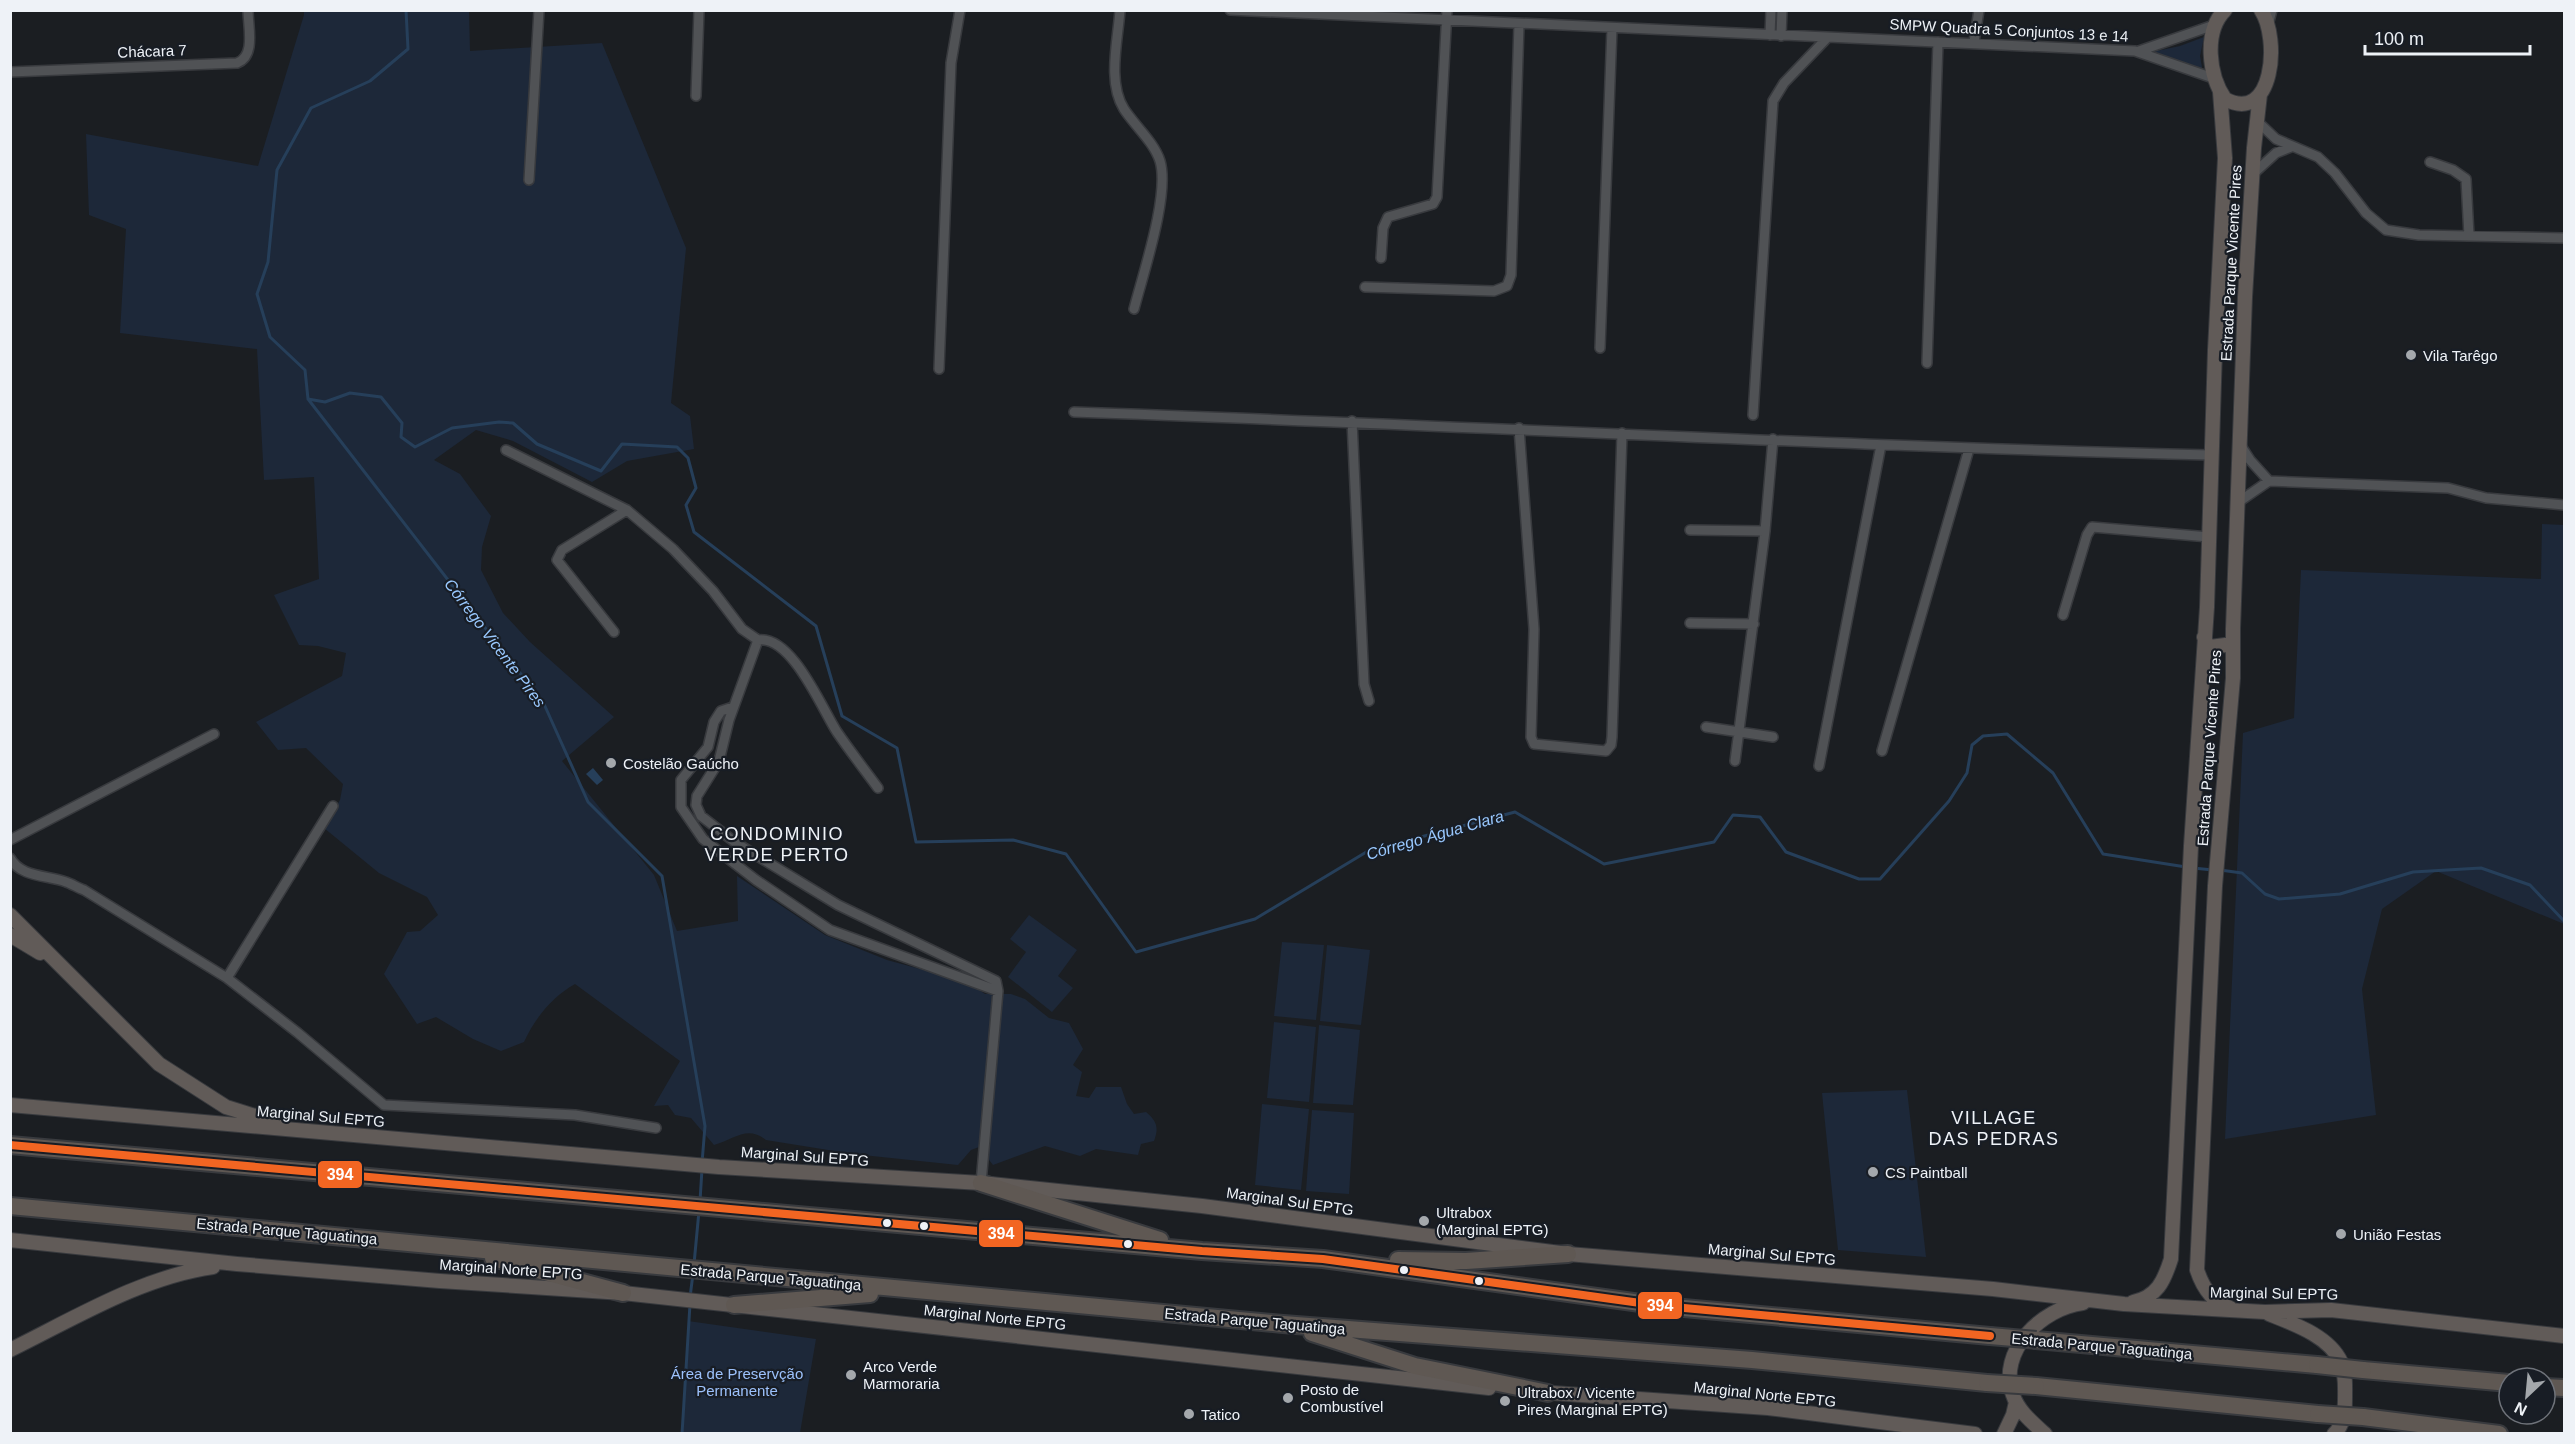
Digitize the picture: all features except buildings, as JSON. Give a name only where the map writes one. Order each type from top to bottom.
[{"type":"highway","name":"Estrada Parque Taguatinga","points":[[10,1145],[1202,1251],[1323,1258],[1662,1306],[2497,1382]]},
{"type":"highway","points":[[981,1183],[1065,1208],[1144,1236],[1202,1251]]},
{"type":"highway","name":"Estrada Parque Taguatinga","points":[[10,1206],[1283,1324],[1752,1360],[2036,1386],[2363,1417],[2499,1434]]},
{"type":"highway","points":[[443,1245],[623,1293]]},
{"type":"highway","points":[[1323,1258],[1466,1261],[1568,1254]]},
{"type":"highway","points":[[734,1305],[837,1295],[946,1292]]},
{"type":"highway","points":[[1283,1324],[1415,1366],[1548,1393]]},
{"type":"main road","name":"Estrada Parque Vicente Pires","points":[[2240,1310],[2224,1306],[2207,1293],[2197,1270],[2217,852],[2234,678],[2237,504],[2256,120],[2260,94],[2264,90],[2272,62],[2272,42],[2261,10]]},
{"type":"main road","points":[[2222,14],[2210,54],[2213,78],[2225,99],[2241,104],[2249,103],[2260,94]]},
{"type":"main road","name":"Estrada Parque Vicente Pires","points":[[2124,1304],[2143,1300],[2153,1294],[2161,1286],[2171,1259],[2189,882],[2204,637],[2225,158],[2220,92]]},
{"type":"main road","points":[[2204,637],[2210,647],[2233,644]]},
{"type":"main road","points":[[10,915],[159,1065],[226,1107],[306,1132]]},
{"type":"main road","points":[[10,935],[57,964]]},
{"type":"main road","name":"Marginal Sul EPTG","points":[[10,1105],[719,1167],[981,1183],[1202,1206],[1568,1254],[1993,1289],[2124,1304],[2265,1312],[2331,1310],[2565,1336]]},
{"type":"main road","name":"Marginal Norte EPTG","points":[[10,1240],[237,1264],[623,1293],[1548,1393],[1768,1408],[1975,1434]]},
{"type":"main road","points":[[10,1350],[145,1284],[188,1270],[237,1264]]},
{"type":"main road","points":[[2045,1434],[2029,1420],[2016,1402],[2010,1379],[2014,1358],[2021,1342],[2034,1325],[2050,1313],[2071,1305],[2103,1301]]},
{"type":"main road","points":[[2265,1312],[2306,1330],[2324,1343],[2342,1363],[2345,1403],[2343,1421],[2334,1434]]},
{"type":"main road","points":[[2004,1434],[2016,1402]]},
{"type":"street","name":"Chácara 7","points":[[10,72],[237,63],[243,61],[249,52],[248,10]]},
{"type":"street","points":[[529,180],[538,10]]},
{"type":"street","points":[[696,96],[699,10]]},
{"type":"street","points":[[939,369],[951,63],[960,10]]},
{"type":"street","points":[[1120,10],[1115,79],[1118,97],[1156,151],[1162,173],[1156,221],[1134,309]]},
{"type":"street","name":"SMPW Quadra 5 Conjuntos 13 e 14","points":[[1230,10],[1447,15],[1519,24],[1827,38],[1974,42],[2139,51],[2213,78]]},
{"type":"street","points":[[1770,35],[1771,10]]},
{"type":"street","points":[[1781,36],[1782,10]]},
{"type":"street","points":[[1974,42],[1979,10]]},
{"type":"street","points":[[2268,25],[2272,10]]},
{"type":"street","name":"SMPW Quadra 5 Conjuntos 13 e 14","points":[[2139,51],[2222,14]]},
{"type":"street","points":[[1381,258],[1383,228],[1388,216],[1433,204],[1437,197],[1447,15]]},
{"type":"street","points":[[1365,287],[1494,291],[1508,286],[1511,275],[1519,24]]},
{"type":"street","points":[[1600,348],[1612,28]]},
{"type":"street","points":[[1753,415],[1773,101],[1784,83],[1827,38]]},
{"type":"street","points":[[1927,363],[1938,42]]},
{"type":"street","points":[[2256,120],[2270,135],[2291,147],[2318,157],[2335,173],[2366,213],[2386,230],[2410,235],[2565,238]]},
{"type":"street","points":[[2253,174],[2276,153],[2291,147]]},
{"type":"street","points":[[2430,162],[2453,170],[2466,179],[2469,236]]},
{"type":"street","points":[[1074,412],[1352,421],[1969,449],[2211,455]]},
{"type":"street","points":[[1352,421],[1365,684],[1369,701]]},
{"type":"street","points":[[1519,428],[1534,629],[1531,737],[1534,744],[1544,747],[1606,751],[1611,745],[1612,737],[1622,433]]},
{"type":"street","points":[[1736,761],[1765,531],[1773,439]]},
{"type":"street","points":[[2240,441],[2244,452],[2269,482]]},
{"type":"street","points":[[1819,766],[1881,445]]},
{"type":"street","points":[[1882,751],[1969,449]]},
{"type":"street","points":[[506,450],[627,510],[673,549],[713,591],[742,629],[759,640],[765,639],[771,642],[790,656],[836,730],[878,788]]},
{"type":"street","points":[[2237,504],[2269,482],[2448,488],[2486,498],[2565,505]]},
{"type":"street","points":[[614,632],[557,560],[562,550],[627,510]]},
{"type":"street","points":[[2063,615],[2087,534],[2092,527],[2208,537]]},
{"type":"street","points":[[1690,530],[1765,531]]},
{"type":"street","points":[[1690,623],[1754,624]]},
{"type":"street","points":[[759,640],[733,707],[719,761],[697,796],[696,805],[701,816],[736,843],[838,905],[996,981],[998,991],[981,1183]]},
{"type":"street","points":[[733,707],[721,711],[714,722],[708,747],[681,780],[681,807],[703,839],[756,880],[830,930],[998,991]]},
{"type":"street","points":[[1706,727],[1773,737]]},
{"type":"street","points":[[10,840],[214,734]]},
{"type":"street","points":[[226,978],[333,806]]},
{"type":"street","points":[[10,858],[30,874],[65,881],[84,890],[226,978],[298,1033],[384,1105],[575,1115],[656,1128]]},
{"type":"green space","points":[[304,11],[469,11],[470,51],[602,43],[686,248],[671,403],[690,416],[694,449],[627,461],[592,482],[513,441],[476,430],[434,460],[460,474],[491,516],[482,547],[481,570],[503,613],[530,642],[614,717],[562,761],[654,875],[677,931],[738,921],[737,876],[825,935],[887,960],[968,982],[985,994],[1011,994],[1025,999],[1049,1018],[1069,1023],[1083,1049],[1073,1065],[1082,1072],[1076,1096],[1089,1098],[1096,1087],[1121,1087],[1127,1104],[1134,1114],[1146,1112],[1153,1118],[1157,1128],[1154,1141],[1141,1144],[1138,1155],[1096,1149],[1080,1156],[1045,1146],[993,1165],[979,1147],[971,1150],[958,1165],[853,1154],[766,1140],[747,1133],[714,1145],[691,1118],[675,1115],[668,1105],[654,1106],[680,1061],[575,984],[545,1009],[524,1042],[501,1051],[473,1039],[436,1017],[417,1024],[384,974],[407,932],[420,931],[438,915],[427,897],[379,873],[324,828],[340,800],[343,784],[306,748],[278,750],[256,722],[342,676],[346,653],[318,646],[299,645],[274,595],[319,579],[314,477],[264,480],[257,349],[120,333],[126,229],[89,215],[86,134],[258,166]]},
{"type":"green space","points":[[2204,37],[2200,56],[2203,73],[2147,53],[2180,46]]},
{"type":"green space","points":[[2542,524],[2564,525],[2564,924],[2436,871],[2382,909],[2362,989],[2376,1115],[2225,1139],[2243,733],[2294,718],[2301,570],[2541,579]]},
{"type":"green space","points":[[1029,915],[1077,950],[1058,976],[1073,988],[1052,1012],[1008,977],[1026,952],[1010,939]]},
{"type":"green space","points":[[1282,942],[1324,945],[1316,1020],[1274,1016]]},
{"type":"green space","points":[[1327,945],[1370,950],[1361,1025],[1320,1021]]},
{"type":"green space","points":[[1274,1022],[1316,1027],[1309,1102],[1267,1098]]},
{"type":"green space","points":[[1319,1025],[1360,1030],[1353,1105],[1313,1103]]},
{"type":"green space","name":"CS Paintball","points":[[1907,1090],[1926,1257],[1838,1250],[1822,1093]]},
{"type":"green space","points":[[1262,1104],[1309,1109],[1301,1190],[1255,1185]]},
{"type":"green space","points":[[1312,1110],[1354,1113],[1349,1194],[1306,1191]]},
{"type":"green space","name":"Área de Preservção Permanente","points":[[688,1321],[816,1339],[800,1433],[683,1433]]},
{"type":"shaded area","points":[[593,768],[603,780],[597,785],[586,774]]},
{"type":"waterway","name":"Córrego Vicente Pires","points":[[406,10],[408,49],[370,81],[311,108],[277,170],[268,262],[257,294],[270,337],[305,370],[308,399],[544,704],[588,802],[662,876],[705,1126],[702,1163]]},
{"type":"waterway","name":"Córrego Água Clara","points":[[308,399],[325,402],[350,393],[381,397],[402,423],[401,437],[415,447],[452,428],[499,422],[513,423],[537,444],[601,471],[622,444],[677,447],[688,458],[696,488],[686,505],[694,532],[816,626],[842,716],[897,748],[916,842],[1013,840],[1066,854],[1136,952],[1255,919],[1368,851],[1515,812],[1604,864],[1714,842],[1733,815],[1760,817],[1786,852],[1859,879],[1880,879],[1949,801],[1967,773],[1972,745],[1983,736],[2007,734],[2053,773],[2103,854],[2186,867]]},
{"type":"waterway","name":"Córrego Água Clara","points":[[2193,868],[2213,870]]},
{"type":"waterway","name":"Córrego Água Clara","points":[[2220,870],[2242,873],[2265,894],[2279,899],[2340,894],[2413,872],[2481,868],[2530,885],[2564,921]]},
{"type":"waterway","name":"Córrego Vicente Pires","points":[[700,1201],[702,1169]]},
{"type":"waterway","name":"Córrego Vicente Pires","points":[[694,1264],[699,1211]]},
{"type":"waterway","name":"Córrego Vicente Pires","points":[[690,1297],[693,1274]]},
{"type":"waterway","name":"Córrego Vicente Pires","points":[[682,1434],[690,1304]]},
{"type":"transit line","name":"394","points":[[10,1145],[1202,1251],[1323,1259],[1662,1306],[1990,1336]]},
{"type":"place","name":"Vila Tarêgo","points":[[2411,355]]},
{"type":"place","name":"Costelão Gaúcho","points":[[611,763]]},
{"type":"place","name":"CS Paintball","points":[[1873,1172]]},
{"type":"place","name":"Ultrabox (Marginal EPTG)","points":[[1424,1221]]},
{"type":"place","name":"União Festas","points":[[2341,1234]]},
{"type":"place","name":"Arco Verde Marmoraria","points":[[851,1375]]},
{"type":"place","name":"Posto de Combustível","points":[[1288,1398]]},
{"type":"place","name":"Ultrabox / Vicente Pires (Marginal EPTG)","points":[[1505,1401]]},
{"type":"place","name":"Tatico","points":[[1189,1414]]},
{"type":"district","name":"CONDOMINIO VERDE PERTO","points":[[777,844]]},
{"type":"district","name":"VILLAGE DAS PEDRAS","points":[[1994,1128]]}]
